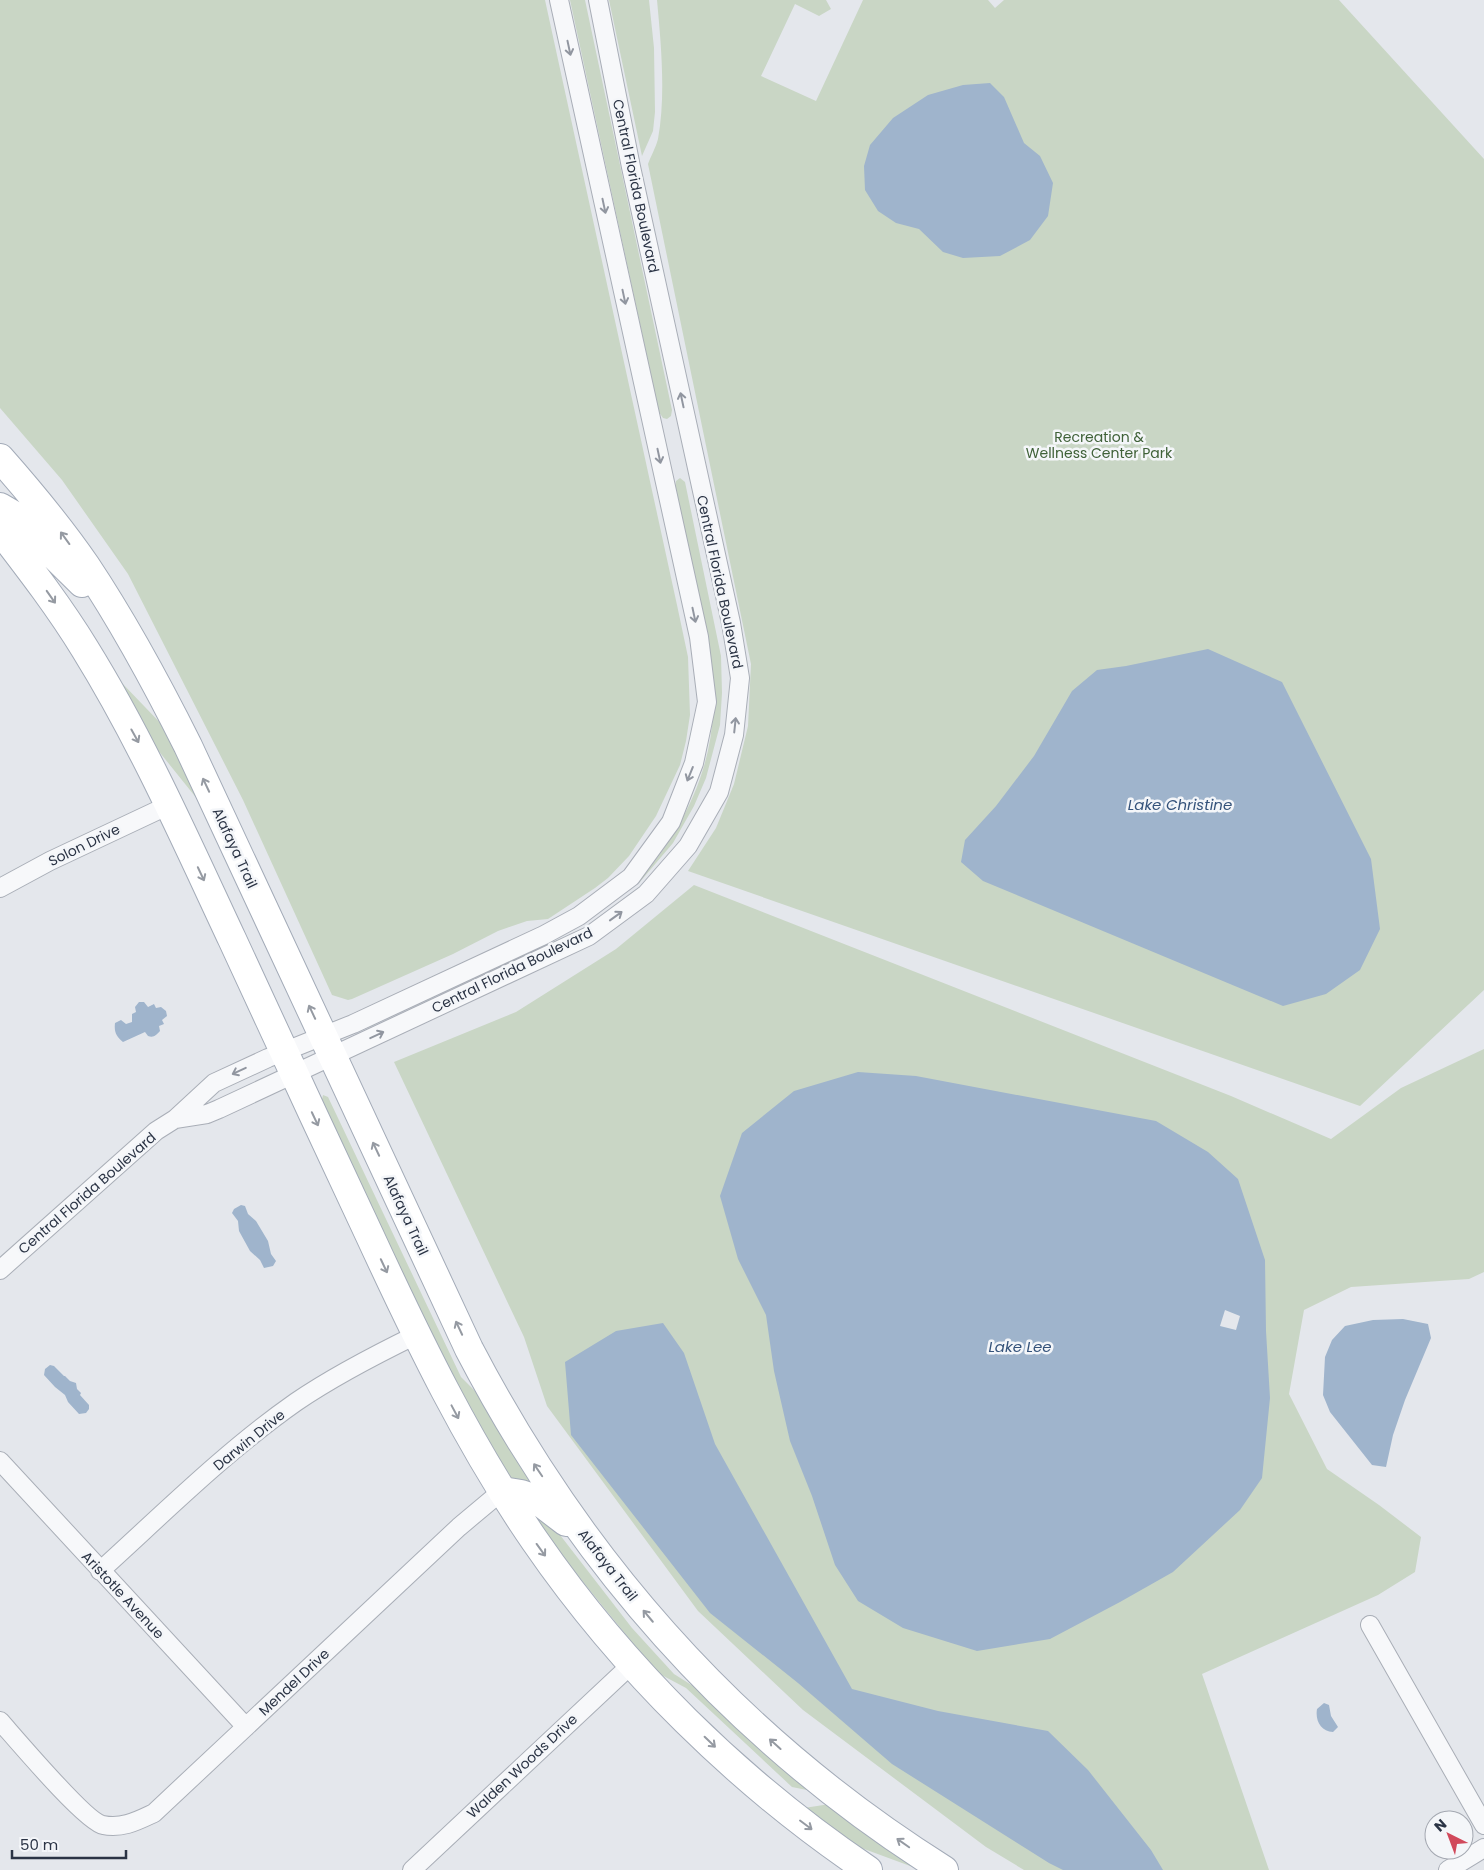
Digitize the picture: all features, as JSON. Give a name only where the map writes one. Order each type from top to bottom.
[{"type":"main road","name":"Alafaya Trail","points":[[0,458],[53,521],[85,565],[121,621],[157,684],[188,746],[448,1303],[497,1402],[535,1466],[610,1571],[664,1635],[736,1709],[783,1752],[832,1791],[886,1832],[944,1870]]},
{"type":"main road","points":[[0,507],[12,514],[121,621]]},
{"type":"main road","points":[[0,530],[52,598],[85,648],[144,753],[416,1335],[466,1431],[502,1491],[535,1541],[577,1598],[632,1663],[754,1783],[808,1827],[868,1870]]},
{"type":"main road","points":[[502,1491],[536,1499],[586,1538]]},
{"type":"main road","points":[[754,1783],[802,1797],[832,1791]]},
{"type":"street","name":"Central Florida Boulevard","points":[[175,1119],[207,1114],[219,1109],[289,1063],[328,1046],[353,1024],[544,935],[579,916],[631,877],[671,822],[694,762],[707,702],[698,637],[559,0]]},
{"type":"street","name":"Central Florida Boulevard","points":[[0,1270],[156,1131],[175,1119],[214,1083],[289,1063],[589,936],[646,894],[688,846],[719,792],[734,735],[740,678],[730,623],[631,167],[598,0]]},
{"type":"street","name":"Solon Drive","points":[[0,888],[169,805]]},
{"type":"street","name":"Darwin Drive","points":[[100,1571],[244,1441],[282,1412],[347,1370],[416,1335]]},
{"type":"street","name":"Aristotle Avenue","points":[[0,1461],[246,1727]]},
{"type":"street","name":"Mendel Drive","points":[[0,1721],[74,1803],[101,1825],[122,1827],[154,1813],[459,1527],[502,1491]]},
{"type":"street","points":[[1370,1625],[1484,1825]]},
{"type":"street","name":"Walden Woods Drive","points":[[412,1870],[632,1663]]},
{"type":"street","points":[[1448,1870],[1484,1848]]},
{"type":"green space","points":[[0,0],[545,0],[688,657],[690,715],[680,765],[656,816],[629,856],[608,878],[548,919],[527,921],[498,931],[453,954],[352,999],[348,1000],[332,995],[243,800],[128,574],[62,480],[0,408]]},
{"type":"green space","points":[[570,0],[585,0],[672,410],[671,416],[667,419],[663,418],[659,412]]},
{"type":"green space","points":[[609,0],[649,0],[654,48],[655,112],[653,131],[642,156]]},
{"type":"green space","name":"Recreation & Wellness Center Park","points":[[657,0],[826,0],[831,9],[819,16],[795,4],[761,76],[816,101],[863,0],[988,0],[995,8],[1004,0],[1339,0],[1484,159],[1484,990],[1360,1106],[688,871],[716,828],[734,784],[748,726],[751,664],[648,164],[658,139],[662,105],[662,70]]},
{"type":"green space","points":[[680,478],[685,482],[721,656],[722,693],[720,725],[706,778],[694,806],[673,843],[639,883],[667,844],[690,803],[699,781],[711,735],[712,696],[675,487],[676,481]]},
{"type":"green space","points":[[120,681],[169,732],[202,805],[153,744]]},
{"type":"green space","points":[[694,885],[1231,1096],[1331,1139],[1401,1088],[1484,1049],[1484,1272],[1469,1279],[1351,1287],[1304,1310],[1289,1394],[1327,1469],[1421,1537],[1415,1572],[1378,1595],[1202,1674],[1269,1870],[1024,1870],[986,1847],[803,1710],[698,1611],[547,1406],[524,1337],[394,1062],[516,1012],[616,949]]},
{"type":"green space","points":[[323,1095],[328,1097],[461,1377],[485,1401],[538,1493],[514,1487],[455,1384],[321,1104]]},
{"type":"green space","points":[[525,1501],[543,1513],[632,1628],[674,1674],[709,1696],[812,1791],[792,1787],[686,1688],[656,1672],[545,1535]]},
{"type":"green space","points":[[830,1804],[921,1870],[856,1846],[804,1808]]},
{"type":"water","points":[[990,83],[1004,97],[1024,143],[1040,156],[1053,183],[1048,216],[1030,240],[1000,256],[963,258],[943,252],[919,229],[896,223],[878,211],[865,190],[864,166],[870,145],[893,118],[928,95],[963,85]]},
{"type":"water","name":"Lake Christine","points":[[1208,649],[1282,682],[1371,859],[1380,929],[1360,970],[1326,994],[1283,1006],[983,881],[961,862],[965,840],[996,806],[1034,756],[1072,691],[1097,670]]},
{"type":"water","points":[[139,1002],[144,1002],[148,1007],[154,1004],[156,1008],[161,1007],[166,1011],[167,1016],[162,1020],[164,1024],[159,1026],[160,1031],[155,1036],[148,1036],[145,1032],[123,1042],[116,1034],[115,1023],[121,1020],[126,1024],[132,1022],[132,1014],[136,1012],[135,1007]]},
{"type":"water","name":"Lake Lee","points":[[858,1072],[916,1076],[1156,1121],[1208,1152],[1238,1179],[1265,1260],[1266,1331],[1270,1398],[1262,1478],[1240,1510],[1173,1572],[1050,1639],[977,1651],[903,1628],[858,1601],[835,1565],[812,1496],[790,1441],[774,1371],[766,1315],[738,1259],[720,1196],[742,1133],[794,1091]]},
{"type":"water","points":[[241,1205],[245,1206],[248,1214],[256,1221],[268,1241],[271,1254],[276,1261],[273,1266],[264,1268],[260,1260],[250,1251],[239,1231],[238,1221],[232,1213],[234,1209]]},
{"type":"water","points":[[1403,1319],[1428,1324],[1431,1338],[1405,1400],[1393,1435],[1386,1467],[1372,1465],[1330,1412],[1323,1395],[1325,1357],[1332,1340],[1345,1326],[1373,1320]]},
{"type":"water","points":[[663,1323],[684,1353],[715,1444],[852,1689],[938,1711],[1048,1731],[1088,1770],[1151,1850],[1163,1870],[1063,1870],[1049,1863],[892,1764],[798,1683],[710,1613],[571,1435],[565,1362],[616,1331]]},
{"type":"water","points":[[50,1365],[54,1366],[70,1381],[76,1383],[77,1389],[81,1393],[80,1395],[89,1405],[86,1413],[79,1414],[68,1402],[65,1395],[44,1375],[45,1369]]},
{"type":"water","points":[[1324,1703],[1329,1705],[1331,1716],[1338,1727],[1333,1732],[1325,1730],[1317,1718],[1317,1709]]},
{"type":"pier","points":[[1225,1310],[1240,1316],[1236,1330],[1220,1326]]}]
